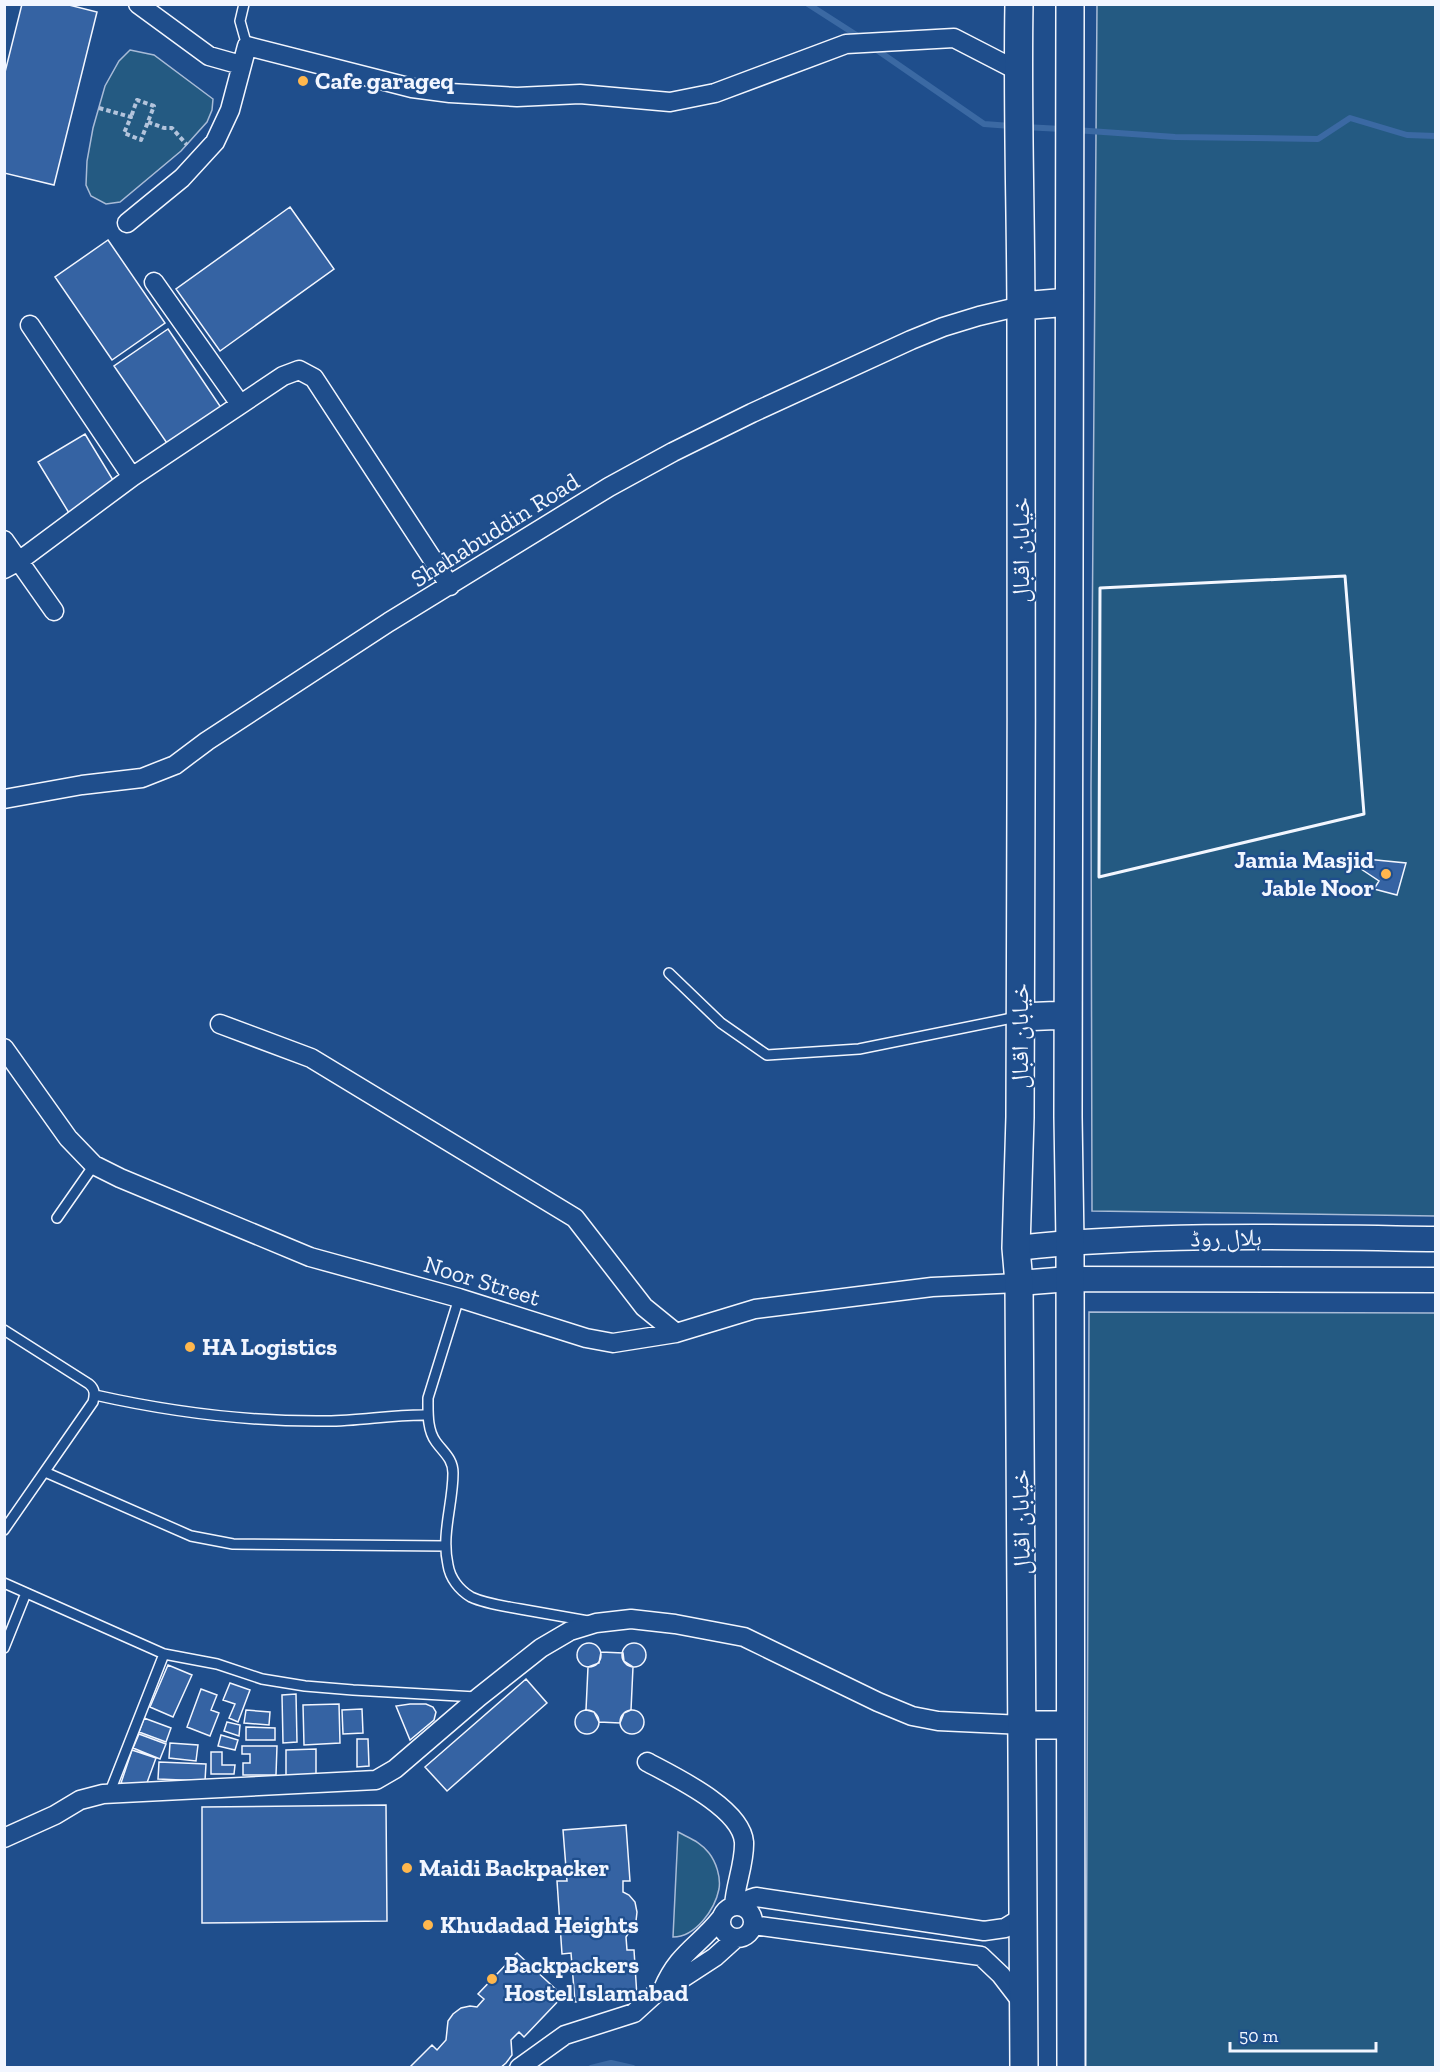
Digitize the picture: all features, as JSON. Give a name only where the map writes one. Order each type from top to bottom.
[{"type":"main road","name":"خیابان اقبال","points":[[1019,4],[1020,1017],[1016,1248],[1023,1725],[1024,2067]]},
{"type":"main road","name":"خیابان اقبال","points":[[1070,4],[1068,1015],[1071,2067]]},
{"type":"main road","points":[[1021,306],[1070,302]]},
{"type":"main road","points":[[1020,1017],[1068,1015]]},
{"type":"main road","points":[[1023,1725],[1070,1725]]},
{"type":"street","points":[[138,4],[209,56],[241,66]]},
{"type":"street","points":[[127,223],[182,178],[215,142],[230,110],[247,46],[412,88],[517,97],[580,94],[670,102],[715,93],[846,44],[954,38],[1018,71]]},
{"type":"street","points":[[154,282],[240,404]]},
{"type":"street","name":"Shahabuddin Road","points":[[4,799],[82,785],[142,778],[175,765],[207,741],[389,622],[609,487],[673,452],[742,418],[943,327],[1021,306]]},
{"type":"street","points":[[30,325],[132,477]]},
{"type":"street","points":[[12,565],[132,477],[283,376],[299,370],[314,378],[450,586]]},
{"type":"street","points":[[4,540],[12,565],[54,611]]},
{"type":"street","points":[[220,1023],[311,1058],[575,1218],[644,1307],[676,1334]]},
{"type":"street","name":"Noor Street","points":[[4,1048],[68,1138],[94,1166],[310,1257],[459,1298],[586,1338],[613,1343],[676,1334],[755,1309],[933,1287],[1018,1283]]},
{"type":"street","name":"ہلال روڈ","points":[[1016,1248],[1070,1242],[1221,1236],[1436,1239]]},
{"type":"street","name":"ہلال روڈ","points":[[1018,1283],[1069,1279],[1436,1280]]},
{"type":"street","points":[[4,1838],[55,1815],[80,1800],[109,1794],[376,1780],[395,1769],[479,1697],[541,1648],[570,1631],[596,1623],[630,1619],[675,1624],[744,1637],[912,1716],[938,1721],[1023,1725]]},
{"type":"street","points":[[647,1762],[680,1780],[728,1812],[739,1826],[744,1841],[744,1851],[733,1910],[723,1931],[728,1936],[736,1938],[745,1936],[753,1925],[750,1912],[733,1910]]},
{"type":"street","points":[[663,1989],[677,1962],[733,1910],[756,1897],[984,1931],[1005,1928],[1023,1917]]},
{"type":"street","points":[[753,1925],[981,1956],[1001,1975],[1024,2005]]},
{"type":"street","points":[[519,2067],[565,2035],[634,2013],[663,1989],[714,1957],[736,1938]]},
{"type":"lane","points":[[244,4],[240,21],[247,46]]},
{"type":"lane","points":[[669,973],[721,1023],[767,1056],[859,1048],[1020,1017]]},
{"type":"lane","points":[[57,1218],[94,1166]]},
{"type":"lane","points":[[459,1298],[428,1398],[431,1432],[435,1442],[450,1458],[453,1472],[447,1521],[447,1564],[452,1579],[461,1590],[472,1597],[496,1605],[596,1623]]},
{"type":"lane","points":[[4,1330],[89,1383],[95,1395],[93,1402],[4,1530]]},
{"type":"lane","points":[[95,1395],[150,1408],[252,1418],[328,1422],[428,1415]]},
{"type":"lane","points":[[45,1472],[191,1536],[233,1544],[447,1546]]},
{"type":"lane","points":[[4,1583],[164,1653],[217,1664],[262,1679],[305,1686],[479,1697]]},
{"type":"lane","points":[[4,1648],[26,1593]]},
{"type":"lane","points":[[109,1794],[164,1653]]},
{"type":"path","points":[[138,100],[154,106],[141,140],[124,133],[131,117],[138,100]]},
{"type":"path","points":[[99,108],[131,117]]},
{"type":"path","points":[[148,122],[164,128],[172,128],[187,145]]},
{"type":"shaded area","points":[[1097,5],[1435,5],[1435,1216],[1092,1211],[1091,787]]},
{"type":"shaded area","points":[[130,50],[154,55],[213,99],[212,110],[207,122],[181,151],[120,202],[106,204],[91,196],[86,185],[87,161],[93,128],[105,86],[119,61]]},
{"type":"shaded area","points":[[1089,1312],[1435,1313],[1435,2067],[1086,2067]]},
{"type":"shaded area","points":[[678,1832],[699,1843],[709,1853],[717,1870],[719,1889],[709,1913],[697,1927],[681,1936],[673,1937]]},
{"type":"building","points":[[22,4],[65,4],[97,12],[54,185],[4,173],[4,76]]},
{"type":"building","points":[[290,207],[334,269],[220,351],[176,289]]},
{"type":"building","points":[[108,240],[165,323],[112,360],[55,277]]},
{"type":"building","points":[[168,329],[224,412],[171,449],[114,366]]},
{"type":"building","points":[[85,434],[116,485],[69,513],[38,462]]},
{"type":"building","name":"Jamia Masjid Jable Noor","points":[[1366,859],[1406,863],[1397,895],[1374,889],[1379,881],[1358,867]]},
{"type":"building","points":[[589,1643],[594,1644],[600,1650],[600,1660],[594,1666],[589,1667],[584,1666],[578,1660],[577,1655],[578,1650],[584,1644]]},
{"type":"building","points":[[634,1643],[639,1644],[645,1650],[645,1660],[639,1666],[634,1667],[629,1666],[623,1660],[622,1655],[623,1650],[629,1644]]},
{"type":"building","points":[[601,1652],[623,1653],[624,1661],[633,1667],[631,1710],[624,1713],[620,1723],[599,1722],[594,1712],[586,1710],[588,1667],[599,1663]]},
{"type":"building","points":[[168,1665],[192,1675],[173,1717],[150,1707]]},
{"type":"building","points":[[526,1679],[547,1703],[447,1791],[425,1767]]},
{"type":"building","points":[[230,1683],[250,1690],[238,1722],[229,1718],[235,1704],[223,1700]]},
{"type":"building","points":[[201,1689],[217,1695],[211,1710],[219,1713],[210,1736],[187,1727]]},
{"type":"building","points":[[296,1694],[297,1742],[283,1743],[282,1695]]},
{"type":"building","points":[[339,1704],[340,1743],[304,1745],[303,1705]]},
{"type":"building","points":[[426,1704],[433,1707],[436,1712],[434,1720],[410,1740],[396,1706]]},
{"type":"building","points":[[362,1709],[363,1733],[343,1734],[342,1710]]},
{"type":"building","points":[[246,1710],[270,1712],[269,1725],[244,1723]]},
{"type":"building","points":[[587,1710],[592,1711],[598,1717],[598,1727],[592,1733],[587,1734],[582,1733],[576,1727],[575,1722],[576,1717],[582,1711]]},
{"type":"building","points":[[632,1710],[637,1711],[643,1717],[643,1727],[637,1733],[632,1734],[627,1733],[621,1727],[620,1722],[621,1717],[627,1711]]},
{"type":"building","points":[[144,1718],[171,1728],[166,1742],[139,1732]]},
{"type":"building","points":[[227,1722],[240,1725],[239,1736],[224,1731]]},
{"type":"building","points":[[246,1727],[275,1728],[275,1740],[246,1740]]},
{"type":"building","points":[[139,1734],[166,1744],[160,1759],[133,1748]]},
{"type":"building","points":[[221,1735],[238,1740],[235,1750],[218,1746]]},
{"type":"building","points":[[357,1739],[368,1739],[369,1766],[357,1767]]},
{"type":"building","points":[[170,1743],[198,1745],[196,1761],[169,1758]]},
{"type":"building","points":[[242,1746],[277,1746],[276,1775],[243,1775],[243,1763],[250,1763],[250,1754],[242,1754]]},
{"type":"building","points":[[316,1749],[316,1777],[286,1777],[286,1750]]},
{"type":"building","points":[[132,1750],[156,1758],[144,1791],[121,1783]]},
{"type":"building","points":[[211,1752],[222,1752],[222,1765],[235,1765],[234,1774],[211,1774]]},
{"type":"building","points":[[159,1762],[206,1764],[205,1781],[158,1779]]},
{"type":"building","points":[[386,1805],[387,1921],[202,1923],[202,1807]]},
{"type":"building","points":[[626,1825],[630,1881],[623,1881],[623,1892],[635,1902],[637,1912],[636,1921],[626,1937],[627,1950],[634,1950],[637,1997],[575,2002],[571,1953],[562,1954],[557,1881],[567,1881],[563,1830]]},
{"type":"building","points":[[517,1953],[563,1996],[524,2037],[519,2032],[511,2040],[512,2055],[506,2063],[500,2068],[409,2068],[432,2045],[437,2050],[446,2040],[448,2021],[453,2014],[461,2008],[477,2007],[484,1999],[478,1994]]},
{"type":"waterway","points":[[808,4],[861,38]]},
{"type":"waterway","points":[[874,48],[984,124],[1011,126]]},
{"type":"waterway","points":[[1075,130],[1175,137],[1318,139],[1350,118],[1407,135],[1436,136]]},
{"type":"waterway","points":[[1024,127],[1062,129]]},
{"type":"waterway","points":[[591,2068],[611,2063],[633,2068]]},
{"type":"wall","points":[[1345,576],[1364,814],[1099,877],[1100,588],[1345,576]]},
{"type":"place","name":"Cafe garageq","points":[[303,81]]},
{"type":"place","name":"Jamia Masjid Jable Noor","points":[[1386,874]]},
{"type":"place","name":"HA Logistics","points":[[190,1347]]},
{"type":"place","name":"Maidi Backpacker","points":[[407,1868]]},
{"type":"place","name":"Khudadad Heights","points":[[428,1925]]},
{"type":"place","name":"Backpackers Hostel Islamabad","points":[[492,1979]]}]
